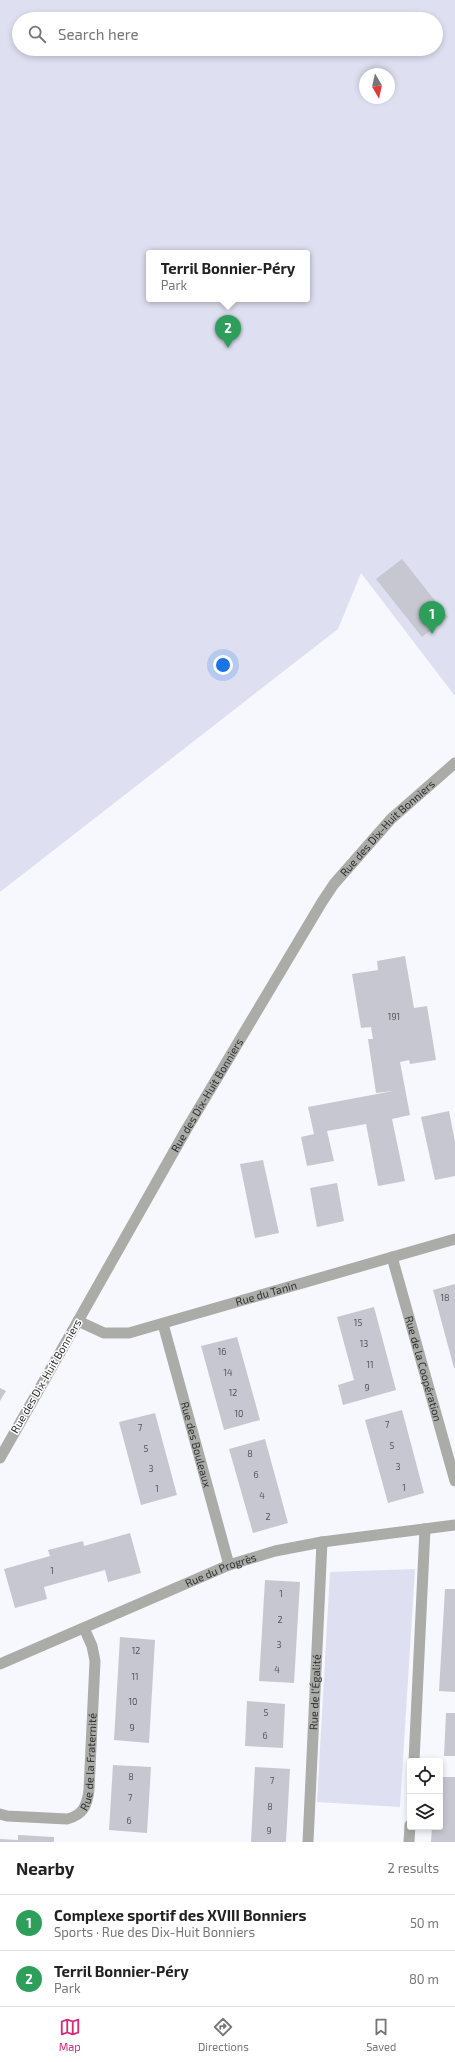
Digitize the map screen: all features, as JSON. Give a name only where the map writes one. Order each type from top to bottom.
[{"type":"street","name":"Rue des Dix-Huit Bonniers","points":[[0,1458],[186,1130],[322,902],[334,884],[391,820],[455,763]]},
{"type":"street","name":"Rue du Tanin","points":[[78,1321],[104,1333],[130,1333],[455,1239]]},
{"type":"street","name":"Rue de la Coopération","points":[[392,1257],[455,1481]]},
{"type":"street","name":"Rue des Bouleaux","points":[[162,1324],[229,1564]]},
{"type":"street","name":"Rue du Progrès","points":[[0,1664],[229,1564],[276,1550],[322,1542],[455,1525]]},
{"type":"street","points":[[414,1758],[425,1529]]},
{"type":"street","name":"Rue de l'Égalité","points":[[308,1842],[322,1542]]},
{"type":"street","name":"Rue de la Fraternité","points":[[0,1814],[7,1816],[66,1819],[75,1816],[85,1807],[89,1790],[95,1661],[92,1646],[84,1628]]},
{"type":"street","points":[[409,1842],[410,1830]]},
{"type":"shaded area","points":[[0,0],[455,0],[455,696],[361,573],[338,629],[0,892]]},
{"type":"shaded area","points":[[415,1569],[400,1807],[317,1802],[330,1572]]},
{"type":"building","points":[[402,559],[448,617],[422,637],[376,579]]},
{"type":"building","points":[[405,956],[414,1008],[427,1006],[436,1060],[410,1064],[409,1060],[400,1062],[410,1115],[392,1119],[405,1181],[378,1186],[366,1124],[327,1131],[334,1161],[307,1166],[301,1137],[314,1134],[308,1107],[393,1091],[376,1093],[368,1039],[373,1039],[371,1027],[361,1028],[352,974],[378,970],[377,961]]},
{"type":"building","points":[[449,1111],[455,1142],[455,1176],[435,1180],[421,1117]]},
{"type":"building","points":[[263,1160],[279,1233],[255,1238],[240,1164]]},
{"type":"building","points":[[337,1183],[344,1221],[317,1227],[310,1188]]},
{"type":"building","points":[[455,1284],[455,1368],[454,1368],[433,1290]]},
{"type":"building","points":[[374,1307],[396,1390],[343,1405],[338,1385],[354,1380],[337,1317]]},
{"type":"building","points":[[237,1337],[260,1420],[224,1430],[201,1346]]},
{"type":"building","points":[[0,1388],[6,1391],[0,1401]]},
{"type":"building","points":[[402,1410],[424,1493],[388,1503],[365,1420]]},
{"type":"building","points":[[155,1413],[177,1495],[141,1505],[119,1422]]},
{"type":"building","points":[[265,1439],[288,1523],[253,1533],[229,1449]]},
{"type":"building","points":[[130,1533],[141,1573],[108,1582],[105,1570],[44,1587],[47,1599],[15,1608],[4,1569],[50,1556],[48,1550],[83,1541],[84,1546]]},
{"type":"building","points":[[265,1580],[300,1582],[294,1683],[259,1681]]},
{"type":"building","points":[[445,1589],[455,1589],[455,1692],[439,1691]]},
{"type":"building","points":[[120,1637],[155,1640],[149,1743],[114,1740]]},
{"type":"building","points":[[247,1701],[285,1704],[283,1748],[245,1746]]},
{"type":"building","points":[[446,1713],[455,1713],[455,1756],[444,1756]]},
{"type":"building","points":[[113,1765],[151,1767],[147,1833],[109,1830]]},
{"type":"building","points":[[255,1767],[290,1769],[286,1842],[251,1842]]},
{"type":"building","points":[[443,1777],[455,1777],[455,1842],[431,1842],[432,1830],[443,1830]]},
{"type":"building","points":[[18,1835],[54,1837],[54,1842],[0,1842],[0,1839],[18,1840]]},
{"type":"place","name":"Terril Bonnier-Péry","points":[[228,348]]},
{"type":"place","name":"Complexe sportif des XVIII Bonniers","points":[[432,634]]}]
